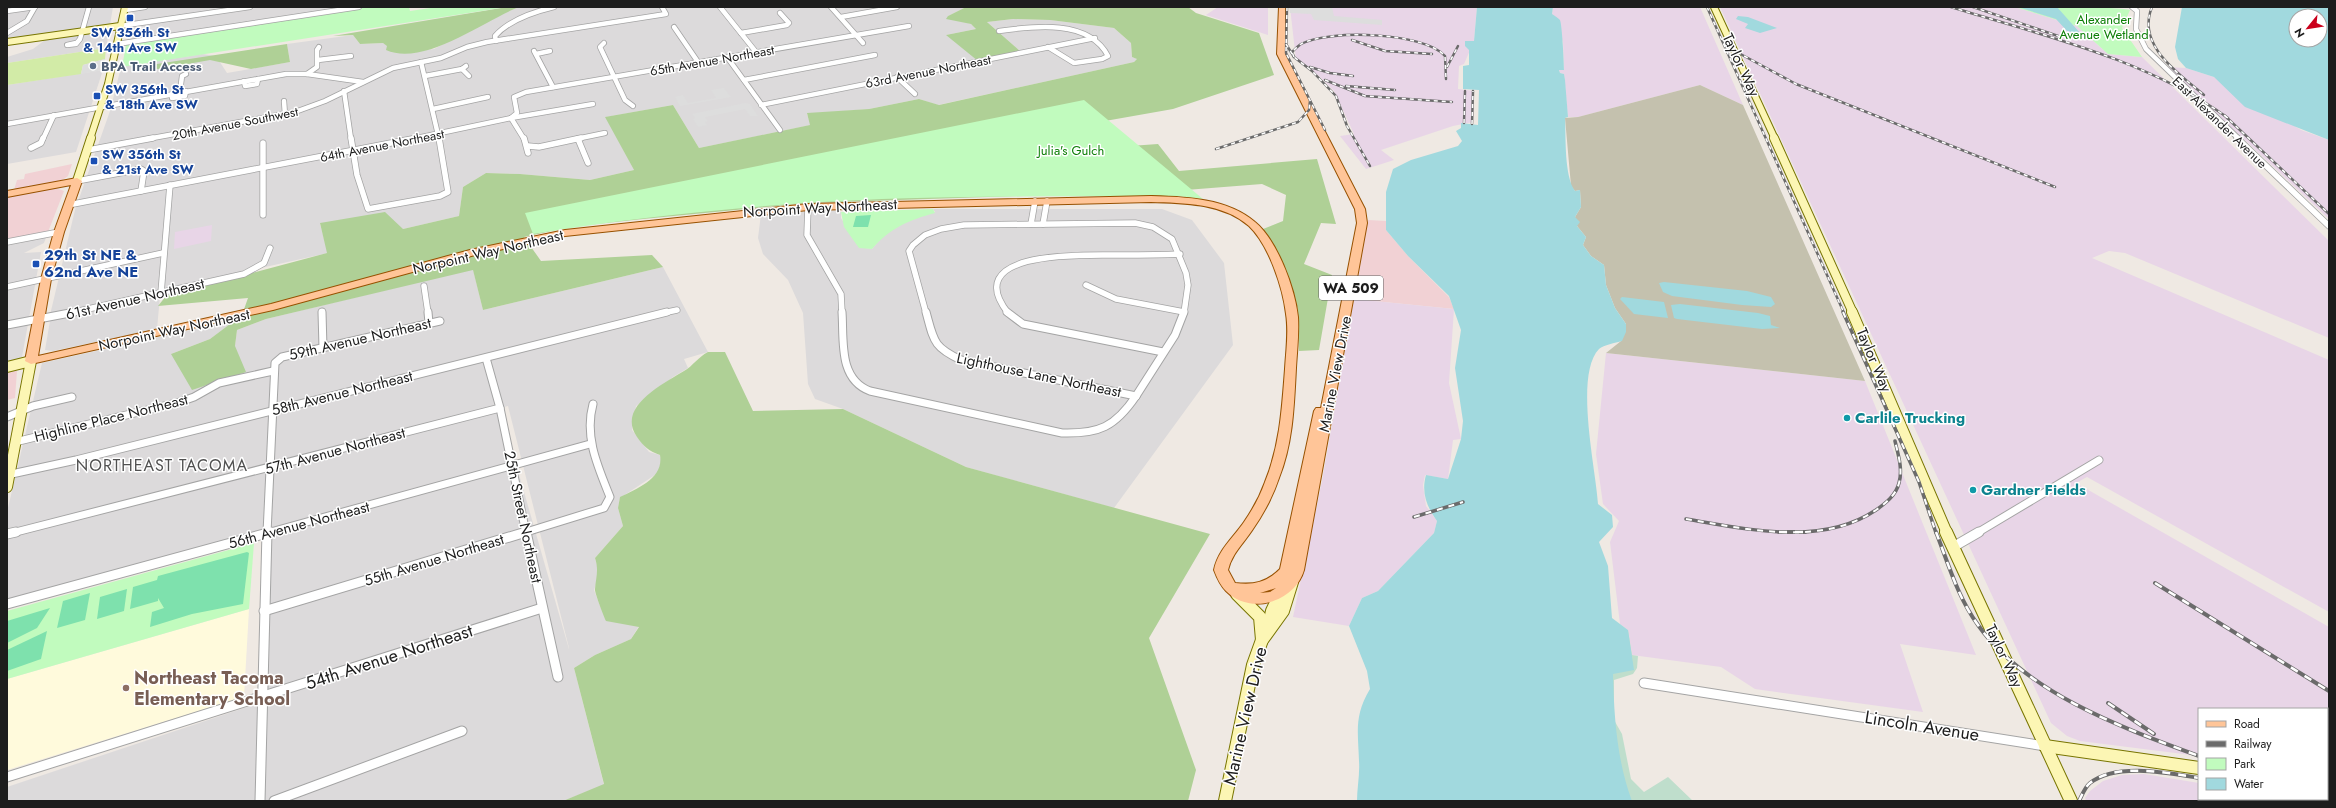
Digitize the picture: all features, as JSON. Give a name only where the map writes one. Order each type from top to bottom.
[{"type":"main road","name":"Marine View Drive","points":[[1275,7],[1275,54],[1351,203],[1356,225],[1287,581]]},
{"type":"main road","name":"Marine View Drive","points":[[1282,7],[1282,54],[1358,204],[1362,222],[1302,544],[1287,581]]},
{"type":"main road","points":[[7,194],[77,181],[57,236],[46,279],[31,361]]},
{"type":"main road","points":[[42,187],[62,187],[74,191]]},
{"type":"main road","name":"Norpoint Way Northeast","points":[[31,361],[273,307],[525,240],[635,224],[808,207],[1041,201],[1173,200],[1216,206],[1236,214],[1252,225],[1262,237],[1286,290],[1291,310],[1292,329],[1286,425],[1282,453],[1276,472],[1250,524],[1222,563],[1222,576],[1237,590]]},
{"type":"main road","points":[[1237,590],[1259,589],[1287,581]]},
{"type":"main road","points":[[1237,590],[1261,598],[1287,581]]},
{"type":"street","points":[[7,11],[35,7]]},
{"type":"street","points":[[8,32],[17,28],[29,19],[35,7]]},
{"type":"street","points":[[76,43],[80,39],[89,7]]},
{"type":"street","points":[[77,181],[101,107],[125,8],[145,7]]},
{"type":"street","points":[[7,42],[250,7]]},
{"type":"street","points":[[117,44],[359,7]]},
{"type":"street","points":[[496,41],[495,36],[503,28],[535,12],[554,7]]},
{"type":"street","name":"20th Avenue Southwest","points":[[88,150],[285,115],[312,107],[393,68],[441,58],[472,46],[496,41],[613,21],[666,14],[662,7]]},
{"type":"street","points":[[720,7],[756,52]]},
{"type":"street","points":[[831,7],[863,43]]},
{"type":"street","points":[[841,17],[897,7]]},
{"type":"street","name":"Taylor Way","points":[[1714,7],[1824,247],[1953,547],[2071,801]]},
{"type":"street","name":"East Alexander Avenue","points":[[2132,7],[2137,11],[2135,22],[2136,32],[2150,54],[2329,226]]},
{"type":"street","points":[[741,33],[787,25],[788,23],[780,13]]},
{"type":"street","name":"65th Avenue Northeast","points":[[511,118],[517,113],[514,100],[516,96],[553,87],[854,34],[908,26]]},
{"type":"street","points":[[674,27],[698,62]]},
{"type":"street","points":[[999,32],[1042,27],[1080,32],[1095,38],[1108,56],[1102,59],[1074,63],[1048,47]]},
{"type":"street","points":[[8,32],[23,30],[17,28]]},
{"type":"street","name":"63rd Avenue Northeast","points":[[761,105],[1095,38]]},
{"type":"street","points":[[604,43],[600,47],[625,100],[633,106]]},
{"type":"street","points":[[307,74],[317,67],[317,50],[319,47]]},
{"type":"street","points":[[550,51],[535,52],[553,87]]},
{"type":"street","points":[[318,60],[351,56]]},
{"type":"street","points":[[744,80],[875,56]]},
{"type":"street","points":[[727,57],[780,130]]},
{"type":"street","points":[[344,92],[357,175],[368,209],[440,196],[448,192],[433,109],[421,62]]},
{"type":"street","points":[[424,76],[464,67],[469,76]]},
{"type":"street","points":[[7,124],[172,94],[172,98],[179,98],[185,96],[183,92],[182,76],[186,74]]},
{"type":"street","points":[[183,92],[292,74],[307,74],[363,82]]},
{"type":"street","points":[[898,77],[915,94]]},
{"type":"street","points":[[433,109],[488,97]]},
{"type":"street","points":[[284,101],[285,115]]},
{"type":"street","name":"64th Avenue Northeast","points":[[68,205],[438,134],[511,118],[593,104]]},
{"type":"street","points":[[31,148],[41,143],[54,115]]},
{"type":"street","points":[[511,118],[516,120],[528,146],[528,153]]},
{"type":"street","points":[[528,146],[538,146],[606,133]]},
{"type":"street","points":[[578,139],[588,162]]},
{"type":"street","points":[[263,215],[264,143]]},
{"type":"street","points":[[77,181],[141,169],[144,171],[141,190]]},
{"type":"street","points":[[161,293],[170,185]]},
{"type":"street","points":[[1031,224],[1041,201]]},
{"type":"street","points":[[1041,201],[1043,224]]},
{"type":"street","name":"Lighthouse Lane Northeast","points":[[808,207],[806,226],[808,235],[841,294],[848,372],[852,380],[862,388],[1055,432],[1072,433],[1090,431],[1113,423],[1124,414],[1136,396],[1163,352],[1175,335],[1184,312],[1188,285],[1180,254],[1168,235],[1145,225],[1119,222],[952,226],[931,232],[912,245],[909,251],[910,260],[936,345],[947,354],[961,360],[1136,396]]},
{"type":"street","points":[[7,242],[57,236]]},
{"type":"street","name":"61st Avenue Northeast","points":[[7,325],[232,277],[260,266],[266,260],[270,248]]},
{"type":"street","points":[[7,287],[164,253]]},
{"type":"street","points":[[1163,352],[1023,324],[1014,320],[1007,314],[996,286],[1000,276],[1008,269],[1020,263],[1042,257],[1180,254]]},
{"type":"street","points":[[1086,285],[1121,301],[1184,312]]},
{"type":"street","points":[[424,286],[429,323]]},
{"type":"street","name":"58th Avenue Northeast","points":[[8,474],[76,460],[274,409],[678,310]]},
{"type":"street","points":[[322,312],[323,348]]},
{"type":"street","name":"59th Avenue Northeast","points":[[273,371],[275,363],[279,359],[440,320]]},
{"type":"street","name":"25th Street Northeast","points":[[486,358],[500,408],[525,533],[558,677]]},
{"type":"street","points":[[7,488],[8,474],[16,442],[31,361]]},
{"type":"street","name":"Norpoint Way Northeast","points":[[7,367],[31,361]]},
{"type":"street","points":[[260,801],[264,611],[274,409],[273,371]]},
{"type":"street","name":"Highline Place Northeast","points":[[16,442],[180,402],[194,397],[219,383],[273,371]]},
{"type":"street","points":[[7,418],[32,406],[72,397]]},
{"type":"street","points":[[590,444],[589,414],[593,404]]},
{"type":"street","name":"57th Avenue Northeast","points":[[7,534],[500,408]]},
{"type":"street","name":"56th Avenue Northeast","points":[[7,604],[268,534],[590,444]]},
{"type":"street","name":"55th Avenue Northeast","points":[[264,611],[604,508],[610,497],[590,444]]},
{"type":"street","points":[[1953,547],[2099,460]]},
{"type":"street","name":"Marine View Drive","points":[[1266,636],[1272,611],[1287,581]]},
{"type":"street","name":"Marine View Drive","points":[[1225,801],[1253,665],[1266,636],[1283,611],[1287,581]]},
{"type":"street","points":[[1237,590],[1256,610],[1263,623],[1266,636]]},
{"type":"street","points":[[1261,598],[1272,611]]},
{"type":"street","name":"54th Avenue Northeast","points":[[7,777],[542,608]]},
{"type":"street","name":"Lincoln Avenue","points":[[1644,684],[2045,746],[2198,768]]},
{"type":"street","points":[[274,801],[462,731]]},
{"type":"shaded area","points":[[7,7],[113,7],[106,48],[7,63],[7,57],[33,49],[45,40],[7,44]]},
{"type":"shaded area","points":[[133,7],[401,7],[125,53]]},
{"type":"shaded area","points":[[519,7],[966,7],[948,16],[971,24],[976,29],[946,35],[1021,52],[987,22],[1013,19],[1050,20],[1114,28],[1131,43],[1132,57],[1138,59],[1134,62],[938,105],[919,99],[869,109],[807,114],[811,125],[699,148],[673,105],[606,117],[634,170],[590,180],[520,174],[486,173],[463,187],[459,216],[403,229],[320,224],[328,253],[50,315],[75,210],[110,111],[121,67],[202,54],[216,56],[227,73],[290,62],[287,44],[353,35],[360,44],[383,43],[404,53],[434,49],[499,15]]},
{"type":"shaded area","points":[[1218,7],[1268,7],[1268,35],[1206,15]]},
{"type":"shaded area","points":[[1289,7],[1332,7],[1334,16],[1382,20],[1382,25],[1314,20],[1311,14],[1290,13]]},
{"type":"shaded area","points":[[1290,7],[1477,7],[1474,41],[1464,64],[1459,66],[1458,89],[1474,91],[1473,122],[1453,126],[1381,150],[1394,160],[1366,169],[1340,136],[1354,134],[1334,91],[1318,75],[1296,60]]},
{"type":"shaded area","points":[[1553,7],[1700,7],[1743,105],[1700,85],[1578,117],[1568,117],[1564,74],[1560,73],[1559,70],[1564,70],[1563,42],[1552,14]]},
{"type":"shaded area","points":[[1720,7],[2015,7],[2077,26],[2108,54],[2142,57],[2329,241],[2329,338],[2125,253],[2109,251],[2092,258],[2329,360],[2329,612],[2087,477],[2076,483],[2329,627],[2329,772],[2328,708],[2198,708],[2198,756],[2080,741],[2067,736],[2051,723]]},
{"type":"shaded area","name":"BPA Trail Access","points":[[105,59],[103,70],[81,74],[83,65]]},
{"type":"shaded area","points":[[2167,67],[2186,68],[2214,77],[2301,130],[2329,140],[2329,219]]},
{"type":"shaded area","points":[[103,70],[76,152],[7,164],[7,85]]},
{"type":"shaded area","points":[[1700,85],[1743,105],[1865,381],[1606,353],[1621,341],[1626,324],[1615,308],[1606,285],[1604,265],[1591,256],[1583,245],[1586,237],[1577,226],[1575,217],[1581,207],[1580,190],[1575,191],[1571,186],[1565,118],[1578,117]]},
{"type":"shaded area","points":[[724,88],[731,97],[680,106],[675,97],[683,95],[688,103],[716,98],[711,90]]},
{"type":"shaded area","points":[[745,103],[750,104],[758,116],[750,116],[745,109],[705,117],[708,121],[705,122],[707,125],[698,127],[693,119],[695,118],[692,114]]},
{"type":"shaded area","points":[[72,164],[68,176],[61,181],[14,190],[17,180],[24,179],[25,174]]},
{"type":"shaded area","points":[[56,188],[64,191],[48,232],[7,240],[7,197]]},
{"type":"shaded area","points":[[835,209],[841,212],[841,218],[859,247],[872,249],[884,235],[904,222],[935,212],[933,209],[1162,209],[1192,220],[1224,263],[1233,345],[1114,508],[966,467],[843,409],[815,399],[808,384],[803,313],[788,280],[763,254],[758,238],[761,214]]},
{"type":"shaded area","points":[[1368,220],[1386,221],[1386,230],[1408,256],[1449,297],[1454,309],[1354,299]]},
{"type":"shaded area","points":[[212,225],[211,241],[174,249],[175,232]]},
{"type":"shaded area","points":[[48,232],[44,243],[24,253],[41,252],[22,357],[7,364],[7,240]]},
{"type":"shaded area","points":[[663,267],[708,352],[684,359],[688,368],[673,377],[636,406],[632,430],[649,452],[660,455],[662,464],[658,473],[620,498],[618,508],[623,526],[595,558],[598,568],[598,579],[594,590],[602,611],[639,626],[631,639],[595,655],[574,668],[604,785],[563,801],[7,801],[7,787],[268,700],[267,534],[7,604],[7,512],[42,363],[236,320],[210,339],[171,354],[235,346],[237,330],[266,319],[473,269],[483,310]],"holes":[[[508,406],[569,649],[500,408]]]},
{"type":"shaded area","points":[[160,296],[157,329],[53,351],[45,350],[50,321]]},
{"type":"shaded area","points":[[1354,299],[1454,309],[1449,383],[1461,439],[1453,440],[1448,479],[1425,475],[1423,485],[1426,506],[1437,521],[1434,533],[1378,591],[1362,598],[1349,626],[1293,617],[1322,481]]},
{"type":"shaded area","points":[[1606,353],[1865,381],[1976,655],[1900,644],[1923,712],[1755,689],[1721,667],[1632,655],[1628,630],[1620,624],[1610,542],[1619,521],[1603,504],[1596,454]]},
{"type":"shaded area","points":[[7,371],[17,371],[15,398],[7,400]]},
{"type":"shaded area","name":"Northeast Tacoma Elementary School","points":[[249,609],[244,697],[7,770],[7,679]]},
{"type":"shaded area","points":[[2144,774],[2198,783],[2198,800],[2311,801],[2086,801],[2085,798],[2090,791],[2103,781],[2122,775]]},
{"type":"green space","points":[[368,7],[409,7],[410,11],[437,7],[507,7],[122,67],[126,45],[132,43]]},
{"type":"green space","points":[[507,7],[519,7],[453,40],[435,48],[418,52],[401,54],[386,50],[387,46],[383,43],[360,44],[353,35],[333,36]]},
{"type":"green space","points":[[966,7],[1188,7],[1196,13],[1259,33],[1274,75],[1173,109],[1037,133],[1046,152],[1158,144],[1179,171],[1317,159],[1336,224],[1321,223],[1304,264],[1332,275],[1319,350],[1299,351],[1298,310],[1292,289],[1263,229],[1283,221],[1286,195],[1262,184],[1173,191],[808,203],[569,227],[524,237],[541,261],[652,255],[663,267],[483,310],[473,270],[266,319],[237,330],[235,346],[246,372],[192,390],[171,354],[210,339],[242,315],[248,298],[158,306],[166,296],[327,253],[320,223],[385,212],[403,229],[459,216],[463,187],[486,173],[520,174],[590,180],[634,170],[605,117],[673,105],[699,148],[810,125],[807,113],[869,109],[919,99],[939,105],[1134,62],[1137,59],[1132,57],[1131,43],[1114,28],[1050,20],[1013,19],[987,22],[1021,52],[978,61],[946,35],[976,29],[971,24],[946,19],[948,16]]},
{"type":"green space","name":"Alexander Avenue Wetland","points":[[2015,7],[2106,7],[2130,10],[2122,28],[2142,57],[2108,54],[2077,26]]},
{"type":"green space","points":[[287,44],[290,62],[251,69],[210,60],[160,69],[131,68]]},
{"type":"green space","points":[[106,48],[105,59],[83,65],[81,74],[7,85],[7,63]]},
{"type":"green space","name":"Julia's Gulch","points":[[1084,100],[1203,199],[1177,196],[993,197],[838,201],[707,211],[620,221],[533,234],[525,213]]},
{"type":"green space","points":[[933,209],[935,213],[908,222],[893,230],[872,249],[859,248],[844,227],[841,212]]},
{"type":"green space","points":[[871,215],[868,227],[853,227],[856,216]]},
{"type":"green space","points":[[708,352],[725,352],[753,411],[843,409],[966,467],[1210,534],[1149,638],[1196,770],[1188,801],[563,801],[604,784],[574,668],[595,655],[631,639],[639,627],[606,621],[595,591],[597,570],[595,558],[623,526],[618,508],[620,497],[642,486],[654,476],[660,463],[660,455],[647,448],[637,437],[632,426],[633,416],[637,406],[654,390],[687,369],[701,356]]},
{"type":"green space","points":[[254,543],[249,609],[7,679],[7,611]]},
{"type":"green space","points":[[247,552],[249,553],[243,604],[192,614],[150,627],[152,612],[164,608],[158,598],[158,601],[130,609],[133,587],[157,580],[158,576]]},
{"type":"green space","points":[[127,589],[124,611],[97,619],[100,597]]},
{"type":"green space","points":[[90,593],[85,620],[57,628],[63,601]]},
{"type":"green space","points":[[50,608],[37,628],[7,643],[7,621]]},
{"type":"green space","points":[[1628,630],[1632,655],[1638,656],[1637,668],[1633,674],[1614,680],[1614,720],[1622,734],[1631,779],[1644,792],[1668,777],[1693,801],[1609,801],[1599,659],[1615,635]]},
{"type":"green space","points":[[47,631],[41,659],[7,671],[7,650]]},
{"type":"water","points":[[1477,7],[1553,7],[1552,14],[1560,20],[1564,70],[1559,70],[1560,73],[1564,74],[1568,117],[1565,118],[1567,167],[1571,184],[1575,191],[1580,190],[1581,207],[1575,217],[1580,222],[1577,226],[1586,237],[1583,245],[1591,256],[1604,265],[1606,285],[1615,308],[1626,324],[1626,332],[1622,341],[1599,349],[1592,362],[1588,379],[1587,400],[1588,423],[1598,504],[1612,515],[1613,527],[1599,542],[1608,566],[1612,618],[1628,630],[1634,670],[1613,674],[1617,739],[1623,770],[1632,801],[1357,801],[1359,766],[1358,724],[1361,707],[1370,689],[1367,671],[1349,626],[1362,598],[1378,591],[1434,533],[1437,521],[1426,500],[1424,488],[1426,475],[1448,479],[1461,439],[1463,421],[1455,368],[1461,330],[1449,296],[1408,256],[1386,230],[1386,192],[1393,169],[1411,160],[1458,146],[1462,141],[1456,131],[1461,128],[1461,123],[1478,125],[1479,90],[1463,89],[1463,66],[1469,65],[1469,50],[1465,46],[1465,41],[1474,41]]},
{"type":"water","points":[[2018,7],[2057,7],[2081,34],[2067,31],[2056,19]]},
{"type":"water","points":[[2182,7],[2329,7],[2329,140],[2245,107],[2214,77],[2186,68],[2178,59],[2175,47]]},
{"type":"water","points":[[1738,16],[1748,17],[1777,28],[1760,33],[1745,28],[1748,24],[1736,19]]},
{"type":"water","points":[[1664,282],[1747,291],[1771,297],[1775,304],[1771,307],[1742,305],[1672,296],[1663,292],[1659,283]]},
{"type":"water","points":[[1622,297],[1664,302],[1668,318],[1634,314],[1620,299]]},
{"type":"water","points":[[1680,304],[1758,313],[1770,316],[1771,325],[1780,328],[1762,329],[1677,319],[1674,318],[1671,305]]},
{"type":"railway","points":[[1286,44],[1287,7]]},
{"type":"railway","points":[[1707,7],[1844,313]]},
{"type":"railway","points":[[1951,7],[2059,40],[2130,65],[2164,80],[2197,98],[2225,116]]},
{"type":"railway","points":[[1973,7],[2061,37]]},
{"type":"railway","points":[[2152,7],[2149,21],[2150,34],[2155,46],[2172,68],[2204,95]]},
{"type":"railway","points":[[1294,57],[1292,52],[1301,44],[1314,39],[1353,35],[1376,35],[1398,38],[1418,42],[1434,48],[1445,56],[1446,79]]},
{"type":"railway","points":[[1352,40],[1385,51],[1432,54]]},
{"type":"railway","points":[[1725,42],[1733,50],[1796,84],[2055,187]]},
{"type":"railway","points":[[1286,44],[1294,57]]},
{"type":"railway","points":[[1286,44],[1286,53],[1325,130]]},
{"type":"railway","points":[[1447,67],[1458,46]]},
{"type":"railway","points":[[1294,57],[1312,71],[1336,96],[1347,126],[1370,166]]},
{"type":"railway","points":[[1310,67],[1330,73],[1353,76]]},
{"type":"railway","points":[[1325,80],[1365,96],[1452,102]]},
{"type":"railway","points":[[1346,86],[1395,90]]},
{"type":"railway","points":[[1464,123],[1465,91]]},
{"type":"railway","points":[[1472,124],[1473,91]]},
{"type":"railway","points":[[1216,149],[1298,122],[1309,110],[1310,101]]},
{"type":"railway","points":[[2225,116],[2329,214]]},
{"type":"railway","points":[[1843,312],[1919,482],[1936,533]]},
{"type":"railway","points":[[1783,532],[1808,532],[1832,528],[1855,521],[1883,505],[1893,495],[1898,487],[1900,478],[1899,456],[1895,441]]},
{"type":"railway","points":[[1414,517],[1463,502]]},
{"type":"railway","points":[[1686,519],[1734,527],[1783,532]]},
{"type":"railway","points":[[1936,532],[1959,592],[1971,615],[1998,649],[2023,671],[2049,689],[2078,706],[2139,733],[2198,756]]},
{"type":"railway","points":[[2155,583],[2329,691]]},
{"type":"railway","points":[[2108,703],[2154,734]]},
{"type":"railway","points":[[2079,801],[2090,783],[2101,777],[2114,773],[2143,771],[2198,778]]},
{"type":"place","name":"SW 356th St & 14th Ave SW","points":[[130,18]]},
{"type":"place","name":"BPA Trail Access","points":[[93,66]]},
{"type":"place","name":"SW 356th St & 18th Ave SW","points":[[97,96]]},
{"type":"place","name":"SW 356th St & 21st Ave SW","points":[[94,161]]},
{"type":"place","name":"29th St NE & 62nd Ave NE","points":[[36,264]]},
{"type":"place","name":"Carlile Trucking","points":[[1847,418]]},
{"type":"place","name":"Gardner Fields","points":[[1973,490]]},
{"type":"place","name":"Northeast Tacoma Elementary School","points":[[126,688]]},
{"type":"district","name":"NORTHEAST TACOMA","points":[[162,465]]}]
